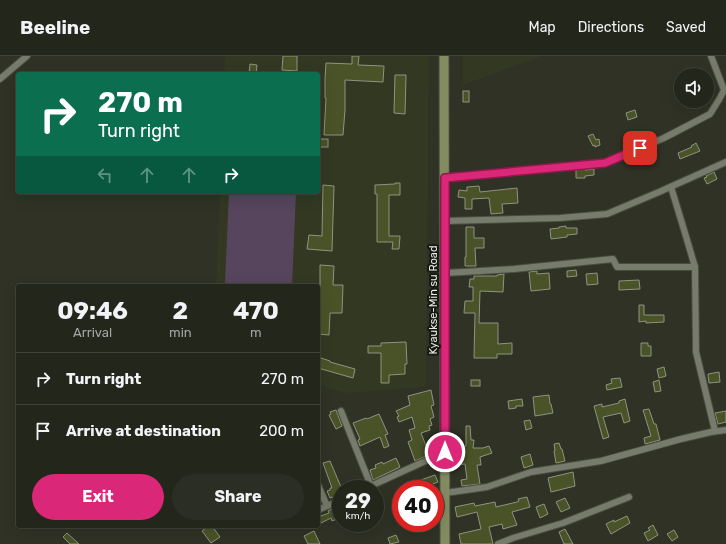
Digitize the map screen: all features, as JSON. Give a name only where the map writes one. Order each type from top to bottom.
[{"type":"street","points":[[0,79],[27,56]]},
{"type":"street","name":"Kyaukse-Min su Road","points":[[444,56],[445,544]]},
{"type":"street","points":[[445,178],[605,163],[664,138],[710,114],[720,98],[724,90],[711,56]]},
{"type":"street","points":[[445,221],[560,218],[607,214],[726,162]]},
{"type":"street","points":[[671,187],[695,267],[696,352],[716,431]]},
{"type":"street","points":[[445,273],[514,269],[613,259],[617,267],[695,267]]},
{"type":"street","points":[[341,411],[369,480]]},
{"type":"street","points":[[445,493],[487,486],[531,472],[601,461],[681,439],[726,430]]},
{"type":"street","points":[[384,480],[445,452]]},
{"type":"street","points":[[320,489],[327,506]]},
{"type":"street","points":[[498,544],[514,541],[629,497]]},
{"type":"street","points":[[320,509],[332,504]]},
{"type":"shaded area","points":[[225,56],[429,56],[426,387],[347,393],[320,386],[320,284],[216,284],[220,194],[320,194],[320,72],[224,72]]},
{"type":"shaded area","points":[[463,56],[542,56],[463,85]]},
{"type":"shaded area","points":[[229,194],[296,194],[292,284],[225,284]]},
{"type":"building","points":[[283,56],[297,56],[297,71],[282,70]]},
{"type":"building","points":[[352,56],[359,56],[358,65],[384,66],[383,82],[345,80],[343,135],[324,135],[326,63],[352,64]]},
{"type":"building","points":[[250,64],[257,65],[256,72],[249,72]]},
{"type":"building","points":[[395,75],[406,75],[405,114],[394,113]]},
{"type":"building","points":[[463,91],[469,91],[469,102],[463,102]]},
{"type":"building","points":[[635,110],[637,117],[628,120],[626,113]]},
{"type":"building","points":[[593,134],[596,140],[599,139],[600,145],[595,147],[588,136]]},
{"type":"building","points":[[320,139],[328,139],[328,147],[320,147]]},
{"type":"building","points":[[696,143],[700,151],[680,159],[678,153],[692,147],[691,146]]},
{"type":"building","points":[[594,169],[594,175],[585,176],[585,178],[576,178],[576,170]]},
{"type":"building","points":[[714,172],[717,179],[707,184],[704,178]]},
{"type":"building","points":[[400,183],[400,195],[389,195],[389,236],[400,236],[399,249],[392,249],[393,242],[377,242],[377,194],[375,194],[375,185]]},
{"type":"building","points":[[323,185],[334,186],[332,251],[307,249],[309,235],[322,236]]},
{"type":"building","points":[[479,186],[480,192],[517,188],[518,203],[502,204],[503,213],[491,214],[489,198],[472,199],[472,209],[465,209],[465,198],[458,197],[459,190],[467,191],[467,187]]},
{"type":"building","points":[[566,226],[566,228],[577,228],[577,234],[551,239],[550,229]]},
{"type":"building","points":[[466,227],[474,227],[474,238],[484,238],[484,248],[475,248],[476,266],[465,266]]},
{"type":"building","points":[[320,265],[334,266],[333,285],[343,285],[342,313],[330,313],[329,335],[320,334]]},
{"type":"building","points":[[576,270],[577,276],[567,277],[567,271]]},
{"type":"building","points":[[537,271],[537,274],[549,273],[550,289],[531,291],[529,272]]},
{"type":"building","points":[[597,273],[598,284],[587,285],[586,274]]},
{"type":"building","points":[[504,274],[503,292],[480,291],[479,323],[498,323],[498,344],[512,343],[512,354],[497,354],[497,358],[474,358],[475,313],[464,313],[465,301],[473,301],[473,287],[469,287],[470,279],[474,279],[474,276],[497,276]]},
{"type":"building","points":[[639,280],[640,289],[619,290],[619,281]]},
{"type":"building","points":[[639,305],[644,305],[644,315],[664,315],[664,322],[639,322]]},
{"type":"building","points":[[406,342],[407,364],[405,364],[405,374],[389,375],[389,383],[381,383],[381,353],[368,353],[368,346],[381,346],[381,343]]},
{"type":"building","points":[[641,343],[648,343],[648,346],[651,346],[651,356],[641,356]]},
{"type":"building","points":[[320,358],[355,369],[353,378],[320,369]]},
{"type":"building","points":[[664,367],[666,376],[659,378],[657,369]]},
{"type":"building","points":[[719,372],[720,382],[709,383],[708,374]]},
{"type":"building","points":[[620,378],[622,387],[607,390],[606,385],[612,383],[611,379]]},
{"type":"building","points":[[471,380],[480,380],[480,386],[471,386]]},
{"type":"building","points":[[659,380],[661,391],[655,392],[653,382]]},
{"type":"building","points":[[431,390],[434,405],[431,406],[434,417],[430,419],[432,425],[429,426],[430,430],[421,433],[426,446],[432,443],[435,452],[415,461],[408,442],[412,440],[409,430],[415,428],[412,417],[399,422],[397,417],[399,416],[396,411],[410,405],[408,396]]},
{"type":"building","points":[[549,395],[553,413],[535,416],[533,397]]},
{"type":"building","points":[[522,399],[523,406],[516,406],[516,408],[509,409],[508,401]]},
{"type":"building","points":[[625,399],[630,421],[624,423],[621,413],[603,417],[609,437],[603,439],[594,406],[602,404],[602,407],[619,403],[619,401]]},
{"type":"building","points":[[649,409],[654,424],[656,424],[660,440],[645,444],[644,438],[651,436],[643,410]]},
{"type":"building","points":[[336,410],[342,426],[336,429],[329,415],[331,414],[330,412]]},
{"type":"building","points":[[726,411],[726,422],[718,424],[715,413]]},
{"type":"building","points":[[379,414],[388,434],[385,435],[389,446],[384,448],[380,437],[360,446],[358,440],[360,439],[353,423]]},
{"type":"building","points":[[530,420],[532,428],[526,430],[524,421]]},
{"type":"building","points":[[466,426],[470,426],[471,440],[474,440],[473,448],[483,448],[489,446],[492,453],[480,457],[481,465],[477,465],[480,484],[462,486],[461,480],[467,479],[465,464],[454,465],[454,457],[462,457],[463,446],[466,446]]},
{"type":"building","points":[[559,443],[565,461],[556,463],[554,444]]},
{"type":"building","points":[[530,454],[533,465],[524,468],[521,457]]},
{"type":"building","points":[[396,458],[400,467],[373,480],[370,470],[376,468],[375,465],[382,462],[383,464]]},
{"type":"building","points":[[330,461],[338,480],[332,480],[332,488],[323,463]]},
{"type":"building","points":[[573,472],[575,486],[551,492],[548,478]]},
{"type":"building","points":[[435,475],[437,480],[421,480]]},
{"type":"building","points":[[330,488],[332,488],[332,497],[330,498],[327,491],[330,490]]},
{"type":"building","points":[[527,497],[530,507],[512,512],[517,525],[503,529],[502,524],[489,527],[493,544],[461,544],[459,534],[481,529],[477,512],[457,517],[455,507],[474,503],[475,506],[495,502],[496,507],[517,502],[519,501],[518,499]]},
{"type":"building","points":[[565,498],[570,508],[561,512],[556,502]]},
{"type":"building","points":[[544,504],[548,514],[540,518],[536,507]]},
{"type":"building","points":[[332,509],[332,521],[331,518],[321,523],[320,516],[329,513],[328,511]]},
{"type":"building","points":[[627,516],[630,523],[611,534],[606,524]]},
{"type":"building","points":[[653,525],[658,535],[648,541],[644,533],[650,530],[648,528]]},
{"type":"building","points":[[206,528],[213,528],[220,537],[211,543],[202,531]]},
{"type":"building","points":[[565,529],[573,544],[564,544],[559,532]]},
{"type":"building","points":[[674,530],[678,537],[672,541],[667,534]]},
{"type":"building","points":[[314,531],[320,544],[308,544],[304,536]]},
{"type":"building","points":[[67,533],[79,544],[70,544],[63,537]]},
{"type":"building","points":[[396,535],[399,542],[390,544],[388,538]]},
{"type":"route","points":[[445,452],[445,178],[605,163],[640,148]]}]
